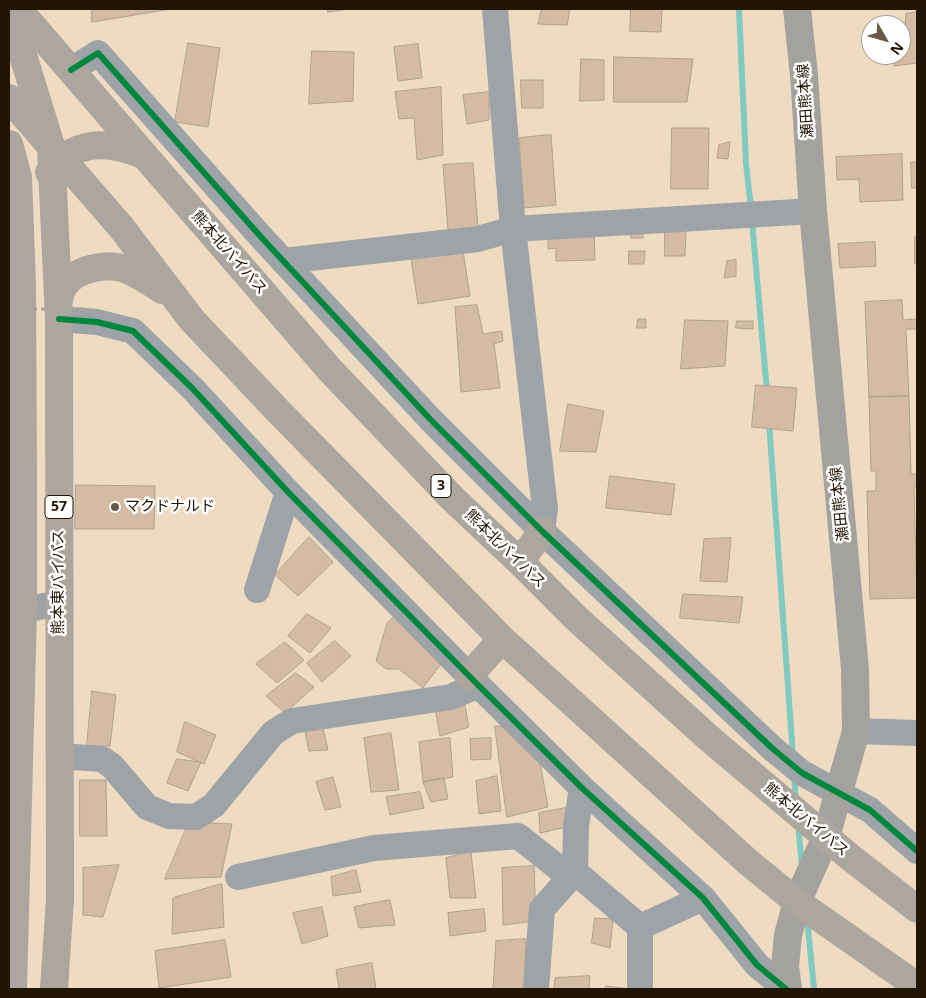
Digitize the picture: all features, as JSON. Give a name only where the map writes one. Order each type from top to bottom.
[{"type":"highway","name":"熊本北バイパス","points":[[18,9],[330,370],[452,498],[590,631],[711,740],[826,837],[917,909]]},
{"type":"highway","name":"熊本東バイパス","points":[[9,33],[22,52],[55,158],[59,310],[60,899],[54,989]]},
{"type":"highway","points":[[9,98],[55,158],[121,227],[192,320],[502,639],[748,862],[797,902],[917,986]]},
{"type":"highway","name":"57","points":[[9,144],[18,177],[20,233],[15,284],[16,612],[13,989]]},
{"type":"highway","points":[[20,233],[30,197],[55,158],[81,147],[105,144],[127,148],[146,157]]},
{"type":"highway","points":[[59,310],[64,286],[75,276],[88,270],[102,267],[123,268],[146,279],[178,301]]},
{"type":"highway","points":[[520,562],[542,531]]},
{"type":"highway","points":[[474,681],[502,639]]},
{"type":"main road","name":"瀬田熊本線","points":[[787,989],[784,966],[788,935],[797,902],[826,837],[856,732],[855,669],[813,211],[804,75],[797,9]]},
{"type":"street","points":[[495,9],[513,229],[545,509],[542,531]]},
{"type":"street","points":[[71,70],[98,53],[283,261],[430,419],[542,531],[773,749],[802,772],[870,810],[917,851]]},
{"type":"street","points":[[283,261],[478,239],[513,229],[813,211]]},
{"type":"street","points":[[59,310],[133,331],[193,389],[288,492],[474,681],[582,788],[703,898],[757,965],[787,989]]},
{"type":"street","points":[[258,590],[288,492]]},
{"type":"street","points":[[16,612],[59,603]]},
{"type":"street","points":[[60,756],[102,759],[112,766],[146,807],[169,816],[196,817],[214,806],[273,733],[292,721],[451,697],[474,681]]},
{"type":"street","points":[[856,732],[917,733]]},
{"type":"street","points":[[536,989],[542,909],[572,874],[576,826],[582,788]]},
{"type":"street","points":[[238,877],[374,848],[518,836],[572,874],[640,927]]},
{"type":"street","points":[[640,927],[703,898]]},
{"type":"street","points":[[640,927],[640,989]]},
{"type":"path","points":[[9,309],[87,309]]},
{"type":"building","points":[[92,9],[171,9],[92,22]]},
{"type":"building","points":[[328,9],[350,9],[328,12]]},
{"type":"building","points":[[542,9],[570,9],[567,25],[538,24]]},
{"type":"building","points":[[631,9],[662,9],[661,32],[630,31]]},
{"type":"building","points":[[917,12],[917,63],[911,64],[911,15],[906,14]]},
{"type":"building","points":[[188,43],[220,48],[208,127],[175,122]]},
{"type":"building","points":[[418,44],[422,78],[398,81],[394,47]]},
{"type":"building","points":[[312,51],[354,52],[353,101],[309,104]]},
{"type":"building","points":[[614,57],[693,59],[687,102],[614,102]]},
{"type":"building","points":[[581,59],[604,60],[604,100],[580,101]]},
{"type":"building","points":[[521,80],[543,80],[543,108],[522,108]]},
{"type":"building","points":[[441,87],[443,155],[417,160],[414,118],[399,119],[395,92]]},
{"type":"building","points":[[489,92],[489,120],[467,124],[463,95]]},
{"type":"building","points":[[672,128],[709,128],[708,189],[671,189]]},
{"type":"building","points":[[551,135],[556,205],[524,208],[519,138]]},
{"type":"building","points":[[730,142],[728,159],[717,158],[719,145]]},
{"type":"building","points":[[902,154],[903,200],[860,202],[859,179],[837,180],[836,157]]},
{"type":"building","points":[[911,162],[917,162],[917,188],[912,188]]},
{"type":"building","points":[[473,163],[478,228],[448,230],[443,165]]},
{"type":"building","points":[[594,229],[595,260],[556,261],[556,248],[548,249],[548,230]]},
{"type":"building","points":[[633,229],[643,230],[643,238],[631,238]]},
{"type":"building","points":[[665,231],[686,231],[685,256],[665,256]]},
{"type":"building","points":[[915,237],[917,237],[917,264],[915,264]]},
{"type":"building","points":[[875,242],[876,266],[840,268],[838,244]]},
{"type":"building","points":[[463,251],[470,296],[418,304],[411,259]]},
{"type":"building","points":[[629,251],[645,251],[644,264],[629,264]]},
{"type":"building","points":[[736,260],[736,276],[724,278],[727,261]]},
{"type":"building","points":[[902,300],[903,320],[917,319],[917,329],[906,329],[909,396],[869,397],[865,302]]},
{"type":"building","points":[[477,305],[483,334],[502,331],[503,341],[494,344],[500,388],[461,392],[455,307]]},
{"type":"building","points":[[638,319],[646,319],[646,328],[637,328]]},
{"type":"building","points":[[685,320],[728,321],[725,366],[681,369]]},
{"type":"building","points":[[737,321],[753,321],[753,329],[736,328]]},
{"type":"building","points":[[756,385],[797,388],[793,431],[752,427]]},
{"type":"building","points":[[909,396],[911,474],[917,474],[917,487],[914,488],[917,598],[870,599],[867,491],[876,491],[876,471],[871,471],[869,397]]},
{"type":"building","points":[[568,404],[604,411],[596,452],[560,451]]},
{"type":"building","points":[[610,476],[675,484],[671,515],[606,508]]},
{"type":"building","name":"マクドナルド","points":[[76,485],[155,486],[154,529],[75,529]]},
{"type":"building","points":[[309,537],[333,562],[298,596],[275,575]]},
{"type":"building","points":[[731,538],[727,582],[700,581],[704,539]]},
{"type":"building","points":[[683,594],[743,597],[739,623],[680,618]]},
{"type":"building","points":[[400,612],[444,660],[423,688],[399,669],[386,669],[376,661],[387,623]]},
{"type":"building","points":[[307,614],[331,628],[310,653],[288,636]]},
{"type":"building","points":[[335,641],[351,656],[322,682],[307,663]]},
{"type":"building","points":[[285,642],[304,660],[277,683],[256,664]]},
{"type":"building","points":[[296,673],[314,687],[285,713],[266,696]]},
{"type":"building","points":[[92,691],[116,695],[110,746],[87,746]]},
{"type":"building","points":[[464,701],[469,727],[440,736],[435,708]]},
{"type":"building","points":[[185,722],[216,735],[204,764],[177,752]]},
{"type":"building","points":[[322,723],[328,750],[309,751],[304,727]]},
{"type":"building","points":[[495,726],[534,728],[548,807],[507,817]]},
{"type":"building","points":[[391,733],[399,790],[371,792],[364,738]]},
{"type":"building","points":[[450,738],[453,777],[423,782],[419,742]]},
{"type":"building","points":[[491,738],[491,759],[471,760],[470,739]]},
{"type":"building","points":[[177,759],[201,762],[188,791],[167,783]]},
{"type":"building","points":[[497,776],[501,811],[479,814],[476,781]]},
{"type":"building","points":[[333,777],[341,807],[325,810],[316,782]]},
{"type":"building","points":[[444,778],[448,799],[431,802],[423,782]]},
{"type":"building","points":[[80,780],[106,780],[107,836],[80,836]]},
{"type":"building","points":[[420,792],[424,808],[390,815],[386,797]]},
{"type":"building","points":[[571,807],[571,826],[540,833],[539,813]]},
{"type":"building","points":[[189,822],[232,824],[221,877],[165,879]]},
{"type":"building","points":[[471,852],[476,898],[450,898],[446,858]]},
{"type":"building","points":[[119,865],[103,917],[83,915],[83,868]]},
{"type":"building","points":[[534,866],[536,921],[503,925],[502,868]]},
{"type":"building","points":[[356,870],[361,892],[333,896],[331,877]]},
{"type":"building","points":[[222,884],[224,927],[172,934],[173,898]]},
{"type":"building","points":[[390,900],[395,925],[359,928],[354,907]]},
{"type":"building","points":[[322,907],[328,936],[302,944],[293,913]]},
{"type":"building","points":[[484,909],[486,931],[450,936],[448,913]]},
{"type":"building","points":[[595,918],[613,919],[610,948],[592,943]]},
{"type":"building","points":[[526,939],[524,989],[493,989],[496,941]]},
{"type":"building","points":[[225,940],[231,977],[159,988],[155,951]]},
{"type":"building","points":[[372,963],[376,989],[339,989],[336,970]]},
{"type":"building","points":[[590,976],[589,989],[554,989],[555,978]]},
{"type":"building","points":[[606,986],[630,989],[605,989]]},
{"type":"waterway","points":[[739,9],[746,163],[751,208]]},
{"type":"waterway","points":[[752,221],[767,392]]},
{"type":"waterway","points":[[769,422],[793,756]]},
{"type":"waterway","points":[[794,776],[796,801]]},
{"type":"waterway","points":[[798,824],[802,866]]},
{"type":"waterway","points":[[807,918],[814,989]]},
{"type":"cycle path","points":[[71,70],[98,53],[261,237],[430,419],[542,531],[773,749],[802,773],[870,810],[917,851]]},
{"type":"cycle path","points":[[59,319],[97,322],[133,331],[193,389],[288,492],[478,685],[582,788],[703,898],[757,965],[786,989]]},
{"type":"place","name":"マクドナルド","points":[[115,507]]}]
